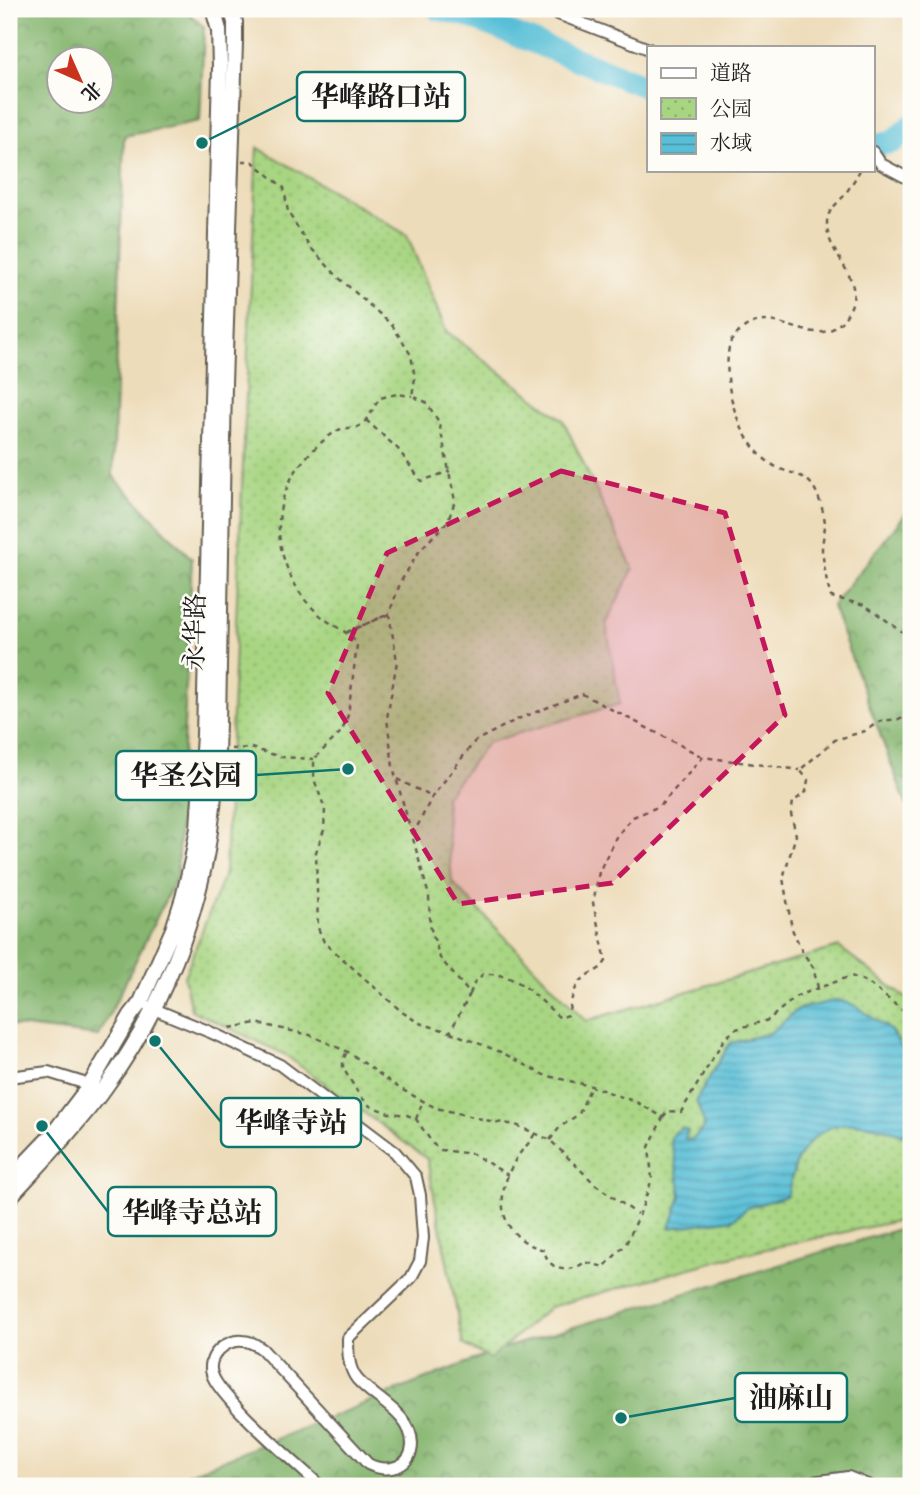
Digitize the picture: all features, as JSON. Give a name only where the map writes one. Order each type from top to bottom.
[{"type":"street","name":"永华路","points":[[9,1198],[84,1115],[139,1036],[183,898],[198,828],[205,735],[220,68],[219,30],[213,9]]},
{"type":"street","name":"永华路","points":[[11,1174],[52,1135],[90,1085],[131,1015],[147,1006],[182,942],[201,882],[212,815],[217,750],[235,22],[231,9]]},
{"type":"street","points":[[545,9],[647,48]]},
{"type":"street","points":[[874,154],[881,164],[911,180]]},
{"type":"street","points":[[147,1006],[279,1065],[395,1152],[416,1177],[423,1238],[420,1261],[411,1278],[348,1338],[348,1353],[356,1378],[396,1413],[409,1431],[412,1443],[410,1455],[402,1464],[384,1470],[368,1465],[262,1349],[253,1343],[241,1340],[232,1342],[214,1354],[211,1363],[211,1373],[225,1394],[320,1486]]},
{"type":"street","points":[[9,1077],[48,1072],[90,1085]]},
{"type":"street","points":[[784,1486],[848,1477],[870,1486]]},
{"type":"path","points":[[232,162],[251,161],[284,188],[288,212],[309,246],[339,278],[391,325],[411,355],[415,378],[412,397]]},
{"type":"path","points":[[859,172],[845,196],[831,209],[826,222],[832,246],[853,282],[854,292],[850,308],[842,322],[826,332],[801,330],[768,319],[749,323],[729,344],[727,372],[730,401],[747,437],[764,457],[778,468],[801,475],[814,486],[825,523],[822,547],[831,597],[864,605],[911,638]]},
{"type":"path","points":[[217,750],[251,748],[281,757],[314,758],[342,731],[348,715],[357,645],[347,632],[329,623],[316,612],[292,576],[281,548],[282,495],[290,477],[305,457],[341,429],[358,427],[366,420],[380,398],[397,394],[426,402],[439,422],[455,501],[447,521],[401,580],[389,614],[397,661],[387,719],[393,767],[429,896],[430,926],[440,958],[470,994]]},
{"type":"path","points":[[366,420],[398,449],[421,481],[450,471]]},
{"type":"path","points":[[347,632],[389,614]]},
{"type":"path","points":[[413,835],[432,797],[475,741],[518,719],[582,694],[703,757],[800,771],[808,780],[806,793],[793,802],[791,814],[796,835],[783,877],[792,929],[813,967],[818,988]]},
{"type":"path","points":[[800,771],[835,740],[865,731],[880,721],[911,718]]},
{"type":"path","points":[[450,1032],[474,983],[483,974],[506,975],[516,980],[560,1018],[568,1015],[574,991],[584,977],[601,970],[606,961],[593,903],[599,872],[616,837],[633,817],[660,806],[703,757]]},
{"type":"path","points":[[314,758],[314,779],[325,809],[324,830],[316,852],[318,928],[324,942],[402,1012],[419,1023],[503,1053],[544,1075],[592,1086],[636,1102],[663,1117]]},
{"type":"path","points":[[396,778],[432,797]]},
{"type":"path","points":[[535,1133],[531,1142],[517,1157],[508,1175],[502,1210],[516,1238],[544,1250],[553,1265],[564,1270],[575,1269],[585,1262],[604,1267],[626,1244],[639,1216],[652,1180],[649,1147],[663,1117],[668,1111],[681,1112],[724,1039],[736,1029],[768,1020],[797,996],[851,975],[867,982],[911,1017]]},
{"type":"path","points":[[210,1032],[256,1023],[310,1035],[347,1052],[399,1088],[436,1108],[516,1125],[550,1140],[596,1185],[637,1214]]},
{"type":"path","points":[[347,1052],[342,1061],[343,1068],[360,1096],[370,1106],[416,1119],[433,1144],[441,1150],[473,1154],[508,1175]]},
{"type":"path","points":[[550,1140],[560,1127],[579,1114],[592,1086]]},
{"type":"path","points":[[416,1119],[423,1101]]},
{"type":"highlighted area","points":[[561,471],[725,513],[785,715],[612,883],[458,904],[328,693],[387,553]]},
{"type":"green space","points":[[9,9],[184,9],[204,27],[200,121],[124,136],[113,476],[192,559],[177,876],[99,1036],[9,1025]]},
{"type":"green space","points":[[257,147],[407,235],[446,331],[563,420],[633,569],[606,623],[620,704],[488,742],[445,797],[452,882],[586,1021],[839,947],[911,1002],[911,1218],[734,1256],[550,1307],[490,1359],[463,1344],[427,1159],[284,1054],[191,1010],[184,977],[225,872]]},
{"type":"green space","points":[[911,507],[911,817],[832,606]]},
{"type":"green space","points":[[911,1225],[911,1486],[158,1486],[501,1349]]},
{"type":"water","points":[[838,1000],[856,1006],[890,1030],[911,1061],[911,1124],[903,1135],[859,1124],[831,1127],[808,1144],[798,1159],[787,1196],[747,1208],[734,1219],[670,1228],[681,1196],[670,1140],[674,1133],[682,1128],[688,1131],[685,1139],[692,1140],[705,1126],[696,1100],[730,1043],[770,1033],[798,1009]]},
{"type":"waterway","points":[[438,9],[465,15],[647,87]]},
{"type":"waterway","points":[[881,144],[893,142],[911,125]]},
{"type":"place","name":"华峰路口站","points":[[202,143]]},
{"type":"place","name":"华圣公园","points":[[348,769]]},
{"type":"place","name":"华峰寺站","points":[[155,1041]]},
{"type":"place","name":"华峰寺总站","points":[[42,1126]]},
{"type":"place","name":"油麻山","points":[[621,1418]]}]
